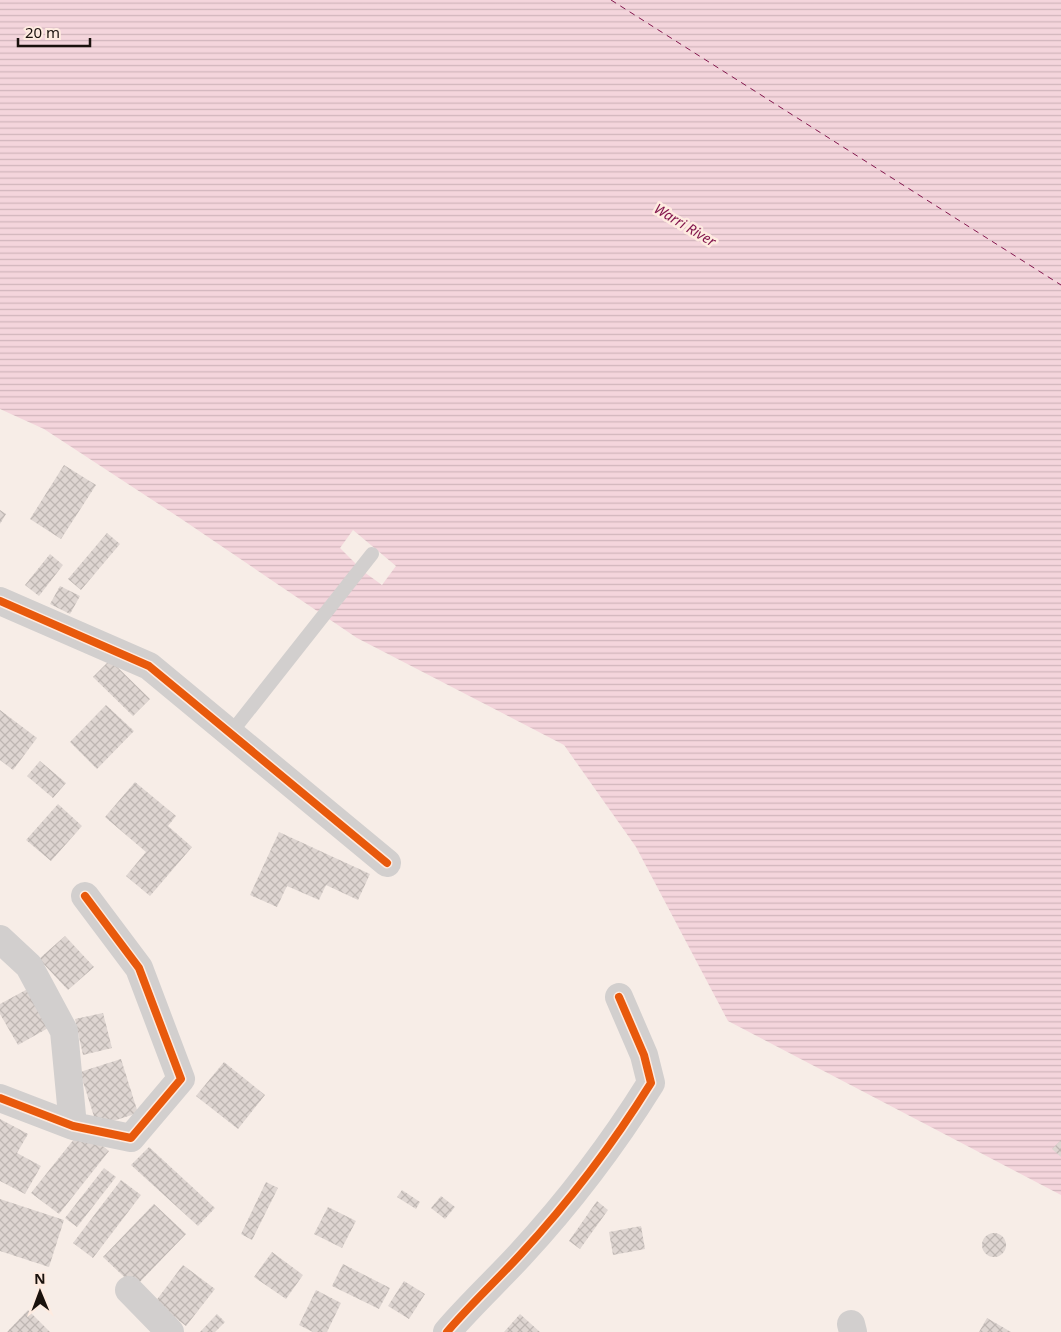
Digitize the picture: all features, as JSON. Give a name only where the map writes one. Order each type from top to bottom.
[{"type":"street","points":[[0,601],[149,666],[387,863]]},
{"type":"street","points":[[0,1098],[73,1126],[131,1138],[181,1079],[139,968],[85,896]]},
{"type":"street","points":[[0,939],[30,966],[64,1030],[73,1126]]},
{"type":"street","points":[[447,1332],[520,1255],[582,1183],[630,1118],[651,1083],[644,1055],[619,997]]},
{"type":"street","points":[[129,1290],[170,1332]]},
{"type":"lane","points":[[230,734],[372,554]]},
{"type":"water","name":"Warri River","points":[[0,0],[1061,0],[1061,1195],[728,1021],[636,847],[564,745],[357,638],[180,518],[44,429],[0,409]]},
{"type":"pier","points":[[353,530],[396,566],[382,585],[364,572],[340,548]]},
{"type":"building","points":[[64,465],[96,485],[61,539],[30,519]]},
{"type":"building","points":[[0,510],[6,514],[0,524]]},
{"type":"building","points":[[107,533],[120,544],[81,590],[68,579]]},
{"type":"building","points":[[50,554],[63,565],[39,596],[25,585]]},
{"type":"building","points":[[60,586],[80,596],[70,614],[50,604]]},
{"type":"building","points":[[110,660],[150,699],[133,716],[93,677]]},
{"type":"building","points":[[106,705],[134,731],[97,769],[70,742]]},
{"type":"building","points":[[0,710],[37,738],[13,770],[0,760]]},
{"type":"building","points":[[40,761],[66,783],[53,798],[27,776]]},
{"type":"building","points":[[135,782],[176,816],[168,826],[192,847],[150,896],[126,876],[146,852],[105,817]]},
{"type":"building","points":[[58,804],[82,826],[51,861],[26,840]]},
{"type":"building","points":[[279,832],[370,874],[358,900],[326,885],[319,900],[287,886],[277,907],[250,895]]},
{"type":"building","points":[[65,936],[94,967],[68,990],[39,959]]},
{"type":"building","points":[[35,985],[57,1023],[18,1045],[0,1014],[0,1004]]},
{"type":"building","points":[[103,1013],[112,1048],[83,1055],[75,1019]]},
{"type":"building","points":[[121,1059],[138,1113],[97,1126],[80,1072]]},
{"type":"building","points":[[224,1062],[265,1095],[238,1129],[196,1096]]},
{"type":"building","points":[[0,1119],[28,1134],[17,1153],[41,1166],[25,1194],[0,1181]]},
{"type":"building","points":[[82,1129],[109,1151],[59,1214],[31,1193]]},
{"type":"building","points":[[1061,1140],[1061,1157],[1052,1149]]},
{"type":"building","points":[[149,1147],[215,1208],[198,1226],[131,1165]]},
{"type":"building","points":[[104,1168],[116,1177],[77,1227],[65,1218]]},
{"type":"building","points":[[121,1180],[141,1195],[93,1258],[73,1243]]},
{"type":"building","points":[[266,1182],[278,1188],[252,1240],[241,1234]]},
{"type":"building","points":[[402,1190],[420,1202],[416,1209],[397,1197]]},
{"type":"building","points":[[441,1196],[455,1207],[445,1219],[431,1208]]},
{"type":"building","points":[[0,1199],[64,1220],[49,1267],[0,1251]]},
{"type":"building","points":[[597,1201],[608,1210],[580,1249],[569,1241]]},
{"type":"building","points":[[154,1204],[186,1234],[135,1287],[103,1257]]},
{"type":"building","points":[[328,1207],[356,1221],[342,1248],[314,1234]]},
{"type":"building","points":[[641,1226],[645,1249],[613,1255],[609,1232]]},
{"type":"building","points":[[994,1233],[1003,1236],[1006,1245],[1003,1254],[994,1257],[985,1254],[982,1245],[985,1236]]},
{"type":"building","points":[[272,1252],[303,1275],[286,1299],[254,1277]]},
{"type":"building","points":[[343,1264],[390,1288],[379,1309],[332,1286]]},
{"type":"building","points":[[183,1265],[215,1289],[186,1326],[155,1302]]},
{"type":"building","points":[[404,1281],[425,1294],[409,1319],[388,1306]]},
{"type":"building","points":[[316,1290],[341,1303],[327,1332],[313,1332],[299,1325]]},
{"type":"building","points":[[28,1310],[50,1332],[7,1332]]},
{"type":"building","points":[[217,1314],[225,1322],[215,1332],[200,1332]]},
{"type":"building","points":[[520,1314],[540,1332],[504,1332]]},
{"type":"building","points":[[987,1318],[1011,1332],[979,1332]]},
{"type":"ferry route","points":[[611,0],[1061,285]]},
{"type":"cycle path","points":[[0,601],[149,666],[387,863]]},
{"type":"cycle path","points":[[0,1098],[73,1126],[131,1138],[181,1079],[139,968],[85,896]]},
{"type":"cycle path","points":[[447,1332],[556,1214],[606,1150],[651,1083],[644,1055],[619,997]]}]
